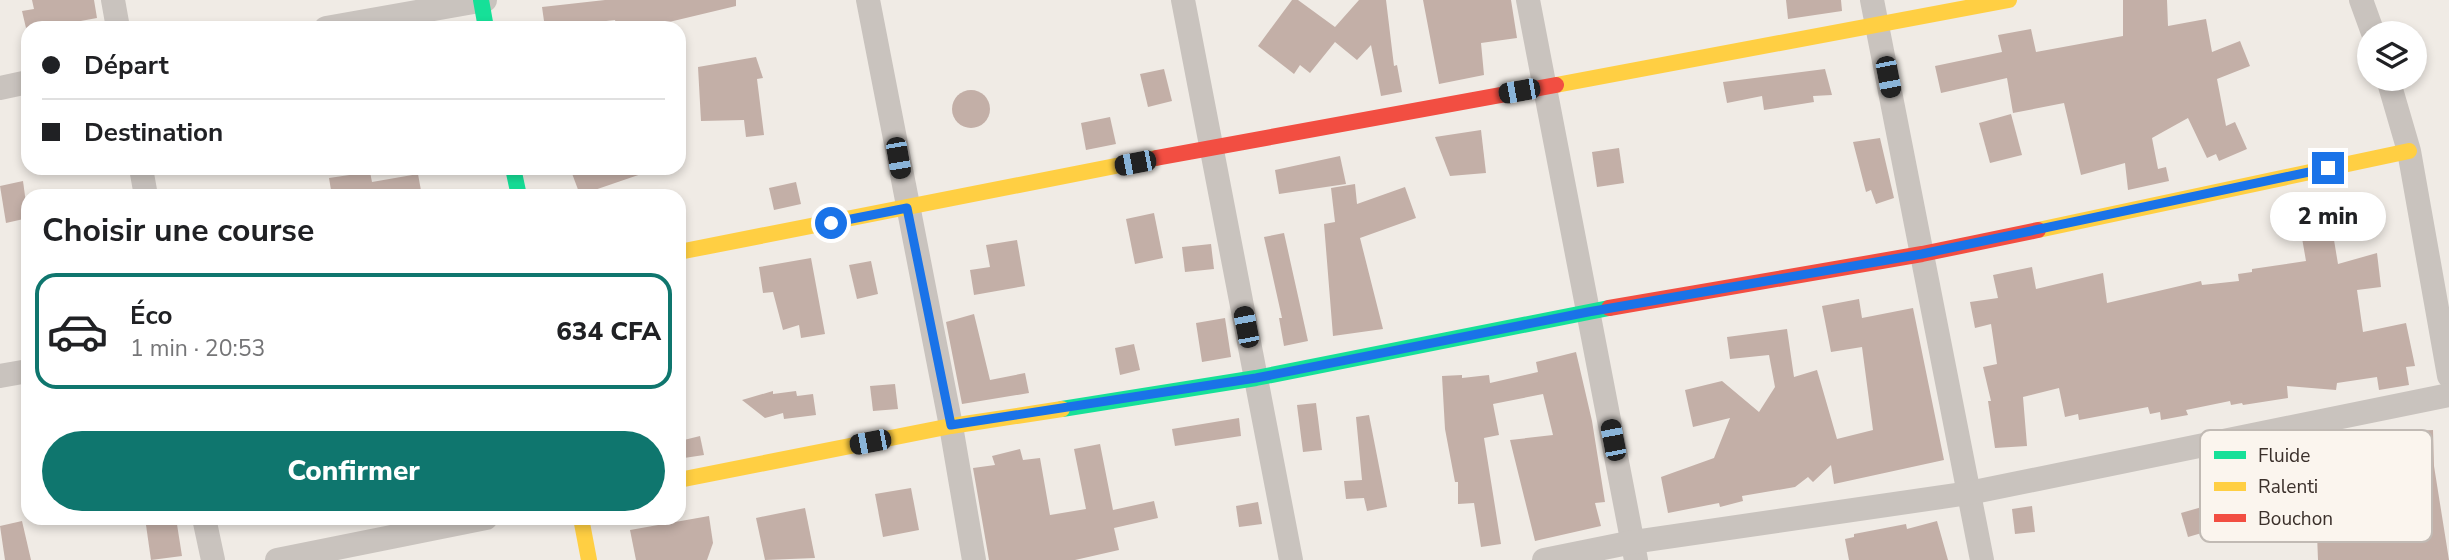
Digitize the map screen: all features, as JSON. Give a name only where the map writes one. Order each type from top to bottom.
[{"type":"street","points":[[113,0],[117,21]]},
{"type":"street","points":[[365,21],[482,0],[485,21]]},
{"type":"street","points":[[868,0],[951,425],[974,560]]},
{"type":"street","points":[[1183,0],[1291,560]]},
{"type":"street","points":[[1528,0],[1634,551]]},
{"type":"street","points":[[1872,0],[1982,560]]},
{"type":"street","points":[[686,251],[1211,148],[1878,27],[2010,0]]},
{"type":"street","points":[[2361,0],[2369,21]]},
{"type":"street","points":[[0,88],[21,84]]},
{"type":"street","points":[[2392,91],[2409,151],[2449,376]]},
{"type":"street","points":[[686,479],[951,425],[1256,378],[1588,312],[1922,254],[2409,151]]},
{"type":"street","points":[[0,376],[21,372]]},
{"type":"street","points":[[2276,430],[2449,395]]},
{"type":"street","points":[[1544,560],[1634,551],[1969,492],[2200,445]]},
{"type":"street","points":[[206,525],[213,560]]},
{"type":"street","points":[[277,560],[451,525]]},
{"type":"street","points":[[582,525],[589,560]]},
{"type":"building","points":[[32,0],[94,0],[97,18],[81,21],[24,21],[22,11],[34,9]]},
{"type":"building","points":[[605,0],[736,0],[736,6],[673,21],[544,21],[542,7]]},
{"type":"building","points":[[1292,0],[1298,0],[1335,27],[1359,0],[1386,0],[1394,66],[1397,65],[1402,92],[1381,96],[1371,45],[1357,60],[1335,42],[1310,73],[1300,65],[1294,74],[1258,46]]},
{"type":"building","points":[[1423,0],[1511,0],[1517,38],[1481,43],[1484,75],[1439,84]]},
{"type":"building","points":[[1786,0],[1841,0],[1842,11],[1788,19]]},
{"type":"building","points":[[2123,0],[2167,0],[2168,26],[2206,19],[2212,52],[2240,41],[2250,66],[2217,79],[2226,126],[2235,122],[2247,149],[2219,161],[2216,154],[2207,158],[2188,118],[2152,138],[2158,169],[2166,167],[2169,181],[2128,190],[2125,163],[2081,175],[2064,103],[2013,113],[2007,78],[1941,93],[1935,66],[2002,52],[1998,35],[2031,29],[2036,52],[2123,36]]},
{"type":"building","points":[[756,57],[763,78],[757,79],[764,135],[746,137],[744,120],[701,121],[698,67]]},
{"type":"building","points":[[1164,69],[1172,101],[1148,107],[1140,74]]},
{"type":"building","points":[[1825,69],[1832,95],[1813,96],[1814,102],[1764,110],[1762,96],[1727,103],[1723,82]]},
{"type":"building","points":[[971,90],[984,96],[990,109],[984,122],[971,128],[958,122],[952,109],[958,96]]},
{"type":"building","points":[[2011,114],[2022,155],[1990,163],[1979,123]]},
{"type":"building","points":[[1110,117],[1116,144],[1086,150],[1081,123]]},
{"type":"building","points":[[1481,130],[1486,173],[1450,176],[1435,137]]},
{"type":"building","points":[[1880,138],[1894,198],[1876,204],[1871,190],[1866,192],[1853,142]]},
{"type":"building","points":[[1619,148],[1624,183],[1597,187],[1592,152]]},
{"type":"building","points":[[1340,156],[1346,184],[1279,194],[1275,170]]},
{"type":"building","points":[[371,175],[372,182],[418,175],[421,189],[331,189],[329,178]]},
{"type":"building","points":[[573,175],[638,175],[598,189],[578,189]]},
{"type":"building","points":[[23,181],[21,220],[6,223],[0,186]]},
{"type":"building","points":[[796,182],[801,204],[774,210],[769,188]]},
{"type":"building","points":[[1355,184],[1357,204],[1405,187],[1416,218],[1360,238],[1383,329],[1333,336],[1324,224],[1335,222],[1331,188]]},
{"type":"building","points":[[1154,213],[1163,258],[1135,264],[1126,219]]},
{"type":"building","points":[[1284,233],[1308,341],[1284,346],[1279,318],[1282,318],[1264,237]]},
{"type":"building","points":[[2333,234],[2338,264],[2377,253],[2381,287],[2357,290],[2363,332],[2406,323],[2415,366],[2406,367],[2409,385],[2379,390],[2377,377],[2337,383],[2336,390],[2287,386],[2288,398],[2243,405],[2231,405],[2230,401],[2186,410],[2188,415],[2161,420],[2160,412],[2150,414],[2148,407],[2079,420],[2078,414],[2065,417],[2059,388],[2023,397],[2027,446],[1995,448],[1988,401],[1991,401],[1983,367],[1997,364],[1991,324],[1975,328],[1970,302],[1998,298],[1993,275],[2032,267],[2036,289],[2103,273],[2107,303],[2201,281],[2202,285],[2239,281],[2238,274],[2252,272],[2252,269],[2306,261],[2302,238]]},
{"type":"building","points":[[1017,240],[1025,286],[974,295],[970,270],[990,267],[986,245]]},
{"type":"building","points":[[1211,244],[1214,269],[1185,272],[1182,247]]},
{"type":"building","points":[[811,258],[825,334],[801,338],[799,325],[783,330],[773,292],[763,293],[759,267]]},
{"type":"building","points":[[871,261],[878,294],[857,299],[849,265]]},
{"type":"building","points":[[1859,299],[1862,318],[1913,308],[1944,460],[1834,484],[1831,465],[1813,482],[1808,477],[1795,487],[1742,496],[1743,501],[1720,507],[1719,503],[1668,513],[1661,477],[1714,458],[1730,418],[1693,427],[1685,390],[1722,381],[1759,412],[1775,387],[1769,355],[1730,359],[1727,337],[1787,329],[1794,377],[1817,370],[1837,439],[1873,430],[1862,347],[1831,352],[1822,306]]},
{"type":"building","points":[[974,314],[990,380],[1025,373],[1029,393],[962,404],[946,322]]},
{"type":"building","points":[[1225,318],[1231,357],[1202,362],[1196,323]]},
{"type":"building","points":[[1134,344],[1140,370],[1120,375],[1115,348]]},
{"type":"building","points":[[1576,352],[1592,421],[1605,502],[1595,503],[1601,526],[1535,541],[1510,440],[1553,435],[1543,394],[1493,404],[1499,435],[1484,438],[1501,544],[1481,547],[1474,503],[1458,504],[1458,482],[1455,482],[1445,429],[1442,376],[1462,375],[1462,378],[1489,375],[1490,383],[1538,372],[1536,362]]},
{"type":"building","points":[[895,384],[898,409],[873,411],[870,386]]},
{"type":"building","points":[[773,391],[773,394],[796,391],[797,396],[813,394],[816,415],[784,419],[783,413],[765,418],[742,400]]},
{"type":"building","points":[[1316,403],[1322,450],[1303,452],[1297,405]]},
{"type":"building","points":[[1369,415],[1387,507],[1367,511],[1364,498],[1346,499],[1344,481],[1362,480],[1356,417]]},
{"type":"building","points":[[1239,418],[1241,436],[1175,446],[1172,429]]},
{"type":"building","points":[[2432,430],[2434,466],[2449,560],[2318,560],[2317,542],[2432,542]]},
{"type":"building","points":[[700,436],[704,455],[686,458],[686,440]]},
{"type":"building","points":[[1100,444],[1113,510],[1154,501],[1158,518],[1114,528],[1119,550],[1075,560],[989,560],[973,468],[995,465],[992,456],[1020,449],[1023,460],[1040,458],[1050,515],[1086,509],[1074,449]]},
{"type":"building","points":[[911,488],[919,530],[883,537],[875,494]]},
{"type":"building","points":[[1258,502],[1262,524],[1239,527],[1236,506]]},
{"type":"building","points":[[2032,506],[2035,532],[2015,534],[2012,509]]},
{"type":"building","points":[[805,508],[815,558],[765,560],[756,518]]},
{"type":"building","points":[[2200,508],[2200,534],[2188,537],[2181,513]]},
{"type":"building","points":[[709,516],[713,543],[707,560],[636,560],[630,530],[658,525],[686,525],[686,520]]},
{"type":"building","points":[[21,521],[31,560],[5,560],[0,526]]},
{"type":"building","points":[[1937,521],[1948,560],[1849,560],[1845,539],[1854,537],[1854,534],[1906,524],[1907,529]]},
{"type":"building","points":[[146,525],[177,525],[182,556],[151,560]]},
{"type":"traffic: fast","points":[[481,0],[485,21]]},
{"type":"traffic: fast","points":[[514,175],[518,189]]},
{"type":"traffic: fast","points":[[1062,409],[1256,378],[1609,308]]},
{"type":"traffic: slow","points":[[1556,85],[2009,0]]},
{"type":"traffic: slow","points":[[2038,230],[2409,151]]},
{"type":"traffic: slow","points":[[686,251],[1156,158]]},
{"type":"traffic: slow","points":[[686,479],[951,426],[1062,409]]},
{"type":"traffic: slow","points":[[582,525],[589,560]]},
{"type":"traffic: jam","points":[[1156,158],[1556,85]]},
{"type":"traffic: jam","points":[[1609,308],[1922,254],[2038,230]]},
{"type":"route","points":[[831,223],[907,208],[951,425],[1256,378],[1588,312],[1922,254],[2328,168]]}]
